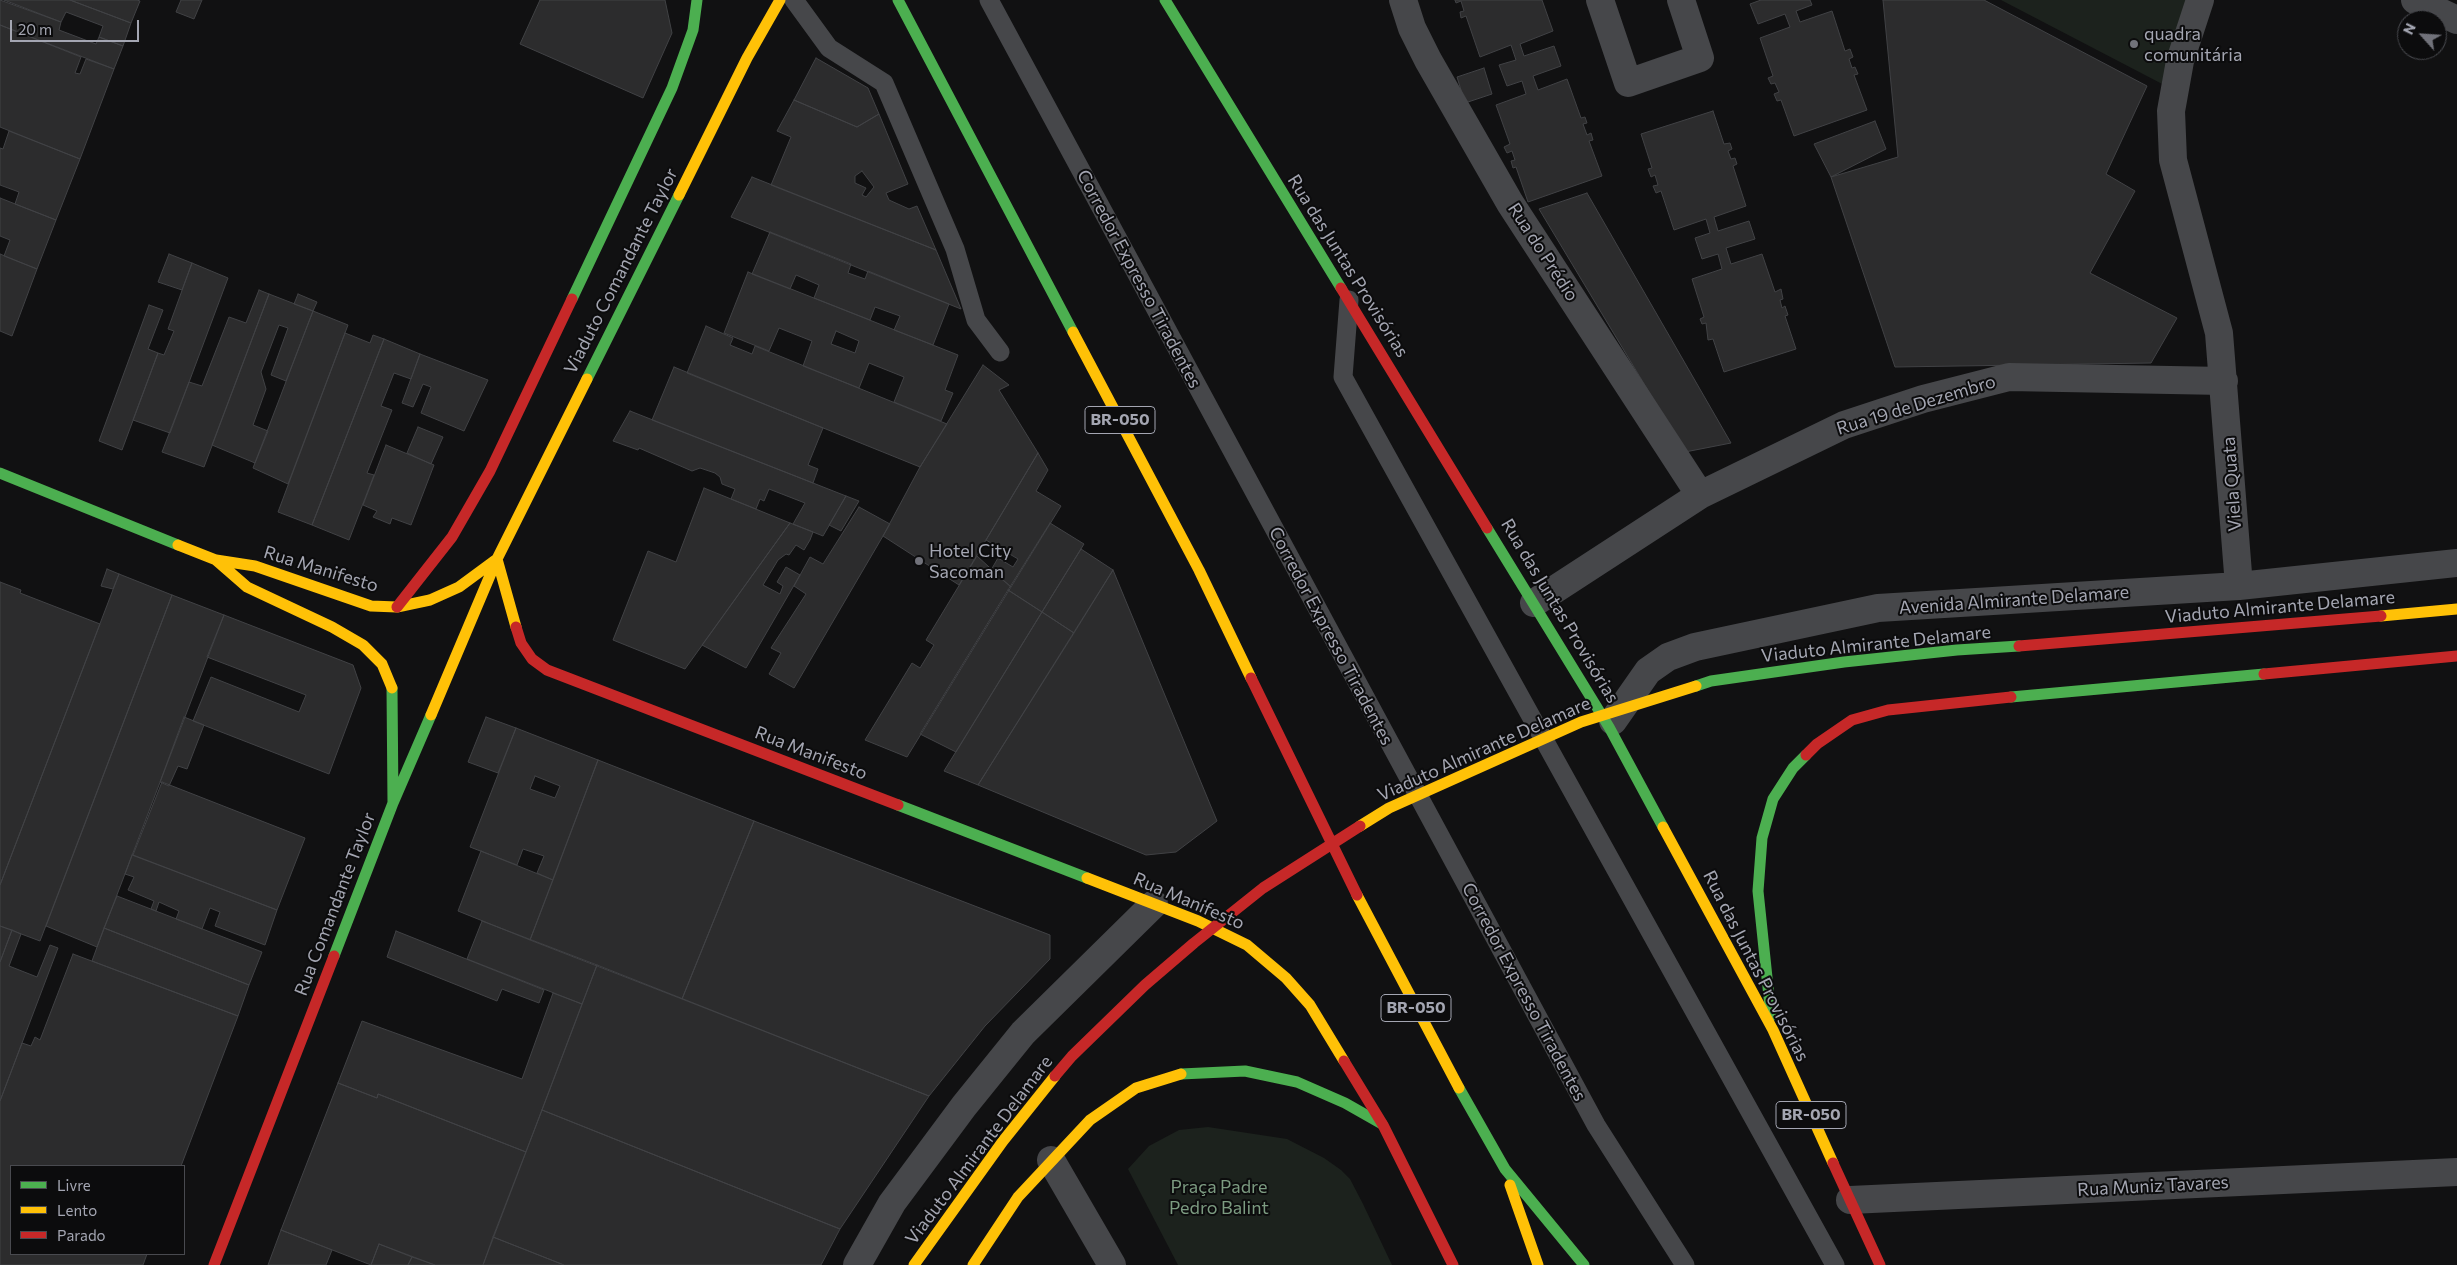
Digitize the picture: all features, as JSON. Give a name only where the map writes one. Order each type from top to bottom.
[{"type":"main road","points":[[397,607],[452,537],[490,471],[672,88],[693,30],[697,0]]},
{"type":"main road","name":"Viaduto Comandante Taylor","points":[[497,559],[747,58],[780,0]]},
{"type":"main road","name":"BR-050","points":[[898,0],[1199,570],[1331,845],[1440,1055],[1505,1169],[1584,1265]]},
{"type":"main road","name":"Rua das Juntas Provisórias","points":[[1164,0],[1609,727],[1773,1030],[1880,1265]]},
{"type":"main road","name":"Rua Manifesto","points":[[0,474],[216,560],[255,566],[371,606],[397,607],[430,600],[459,587],[497,559],[521,643],[532,659],[547,670],[1198,921],[1246,944],[1286,978],[1310,1005],[1383,1125]]},
{"type":"main road","name":"Rua Comandante Taylor","points":[[214,1265],[393,803],[458,655],[497,559]]},
{"type":"main road","name":"Rua Manifesto","points":[[216,560],[248,587],[332,627],[363,645],[382,664],[392,688],[393,803]]},
{"type":"main road","name":"Viaduto Almirante Delamare","points":[[914,1265],[1003,1141],[1072,1056],[1145,985],[1194,943],[1263,888],[1389,808],[1581,722],[1711,681],[1844,662],[1957,650],[2084,642],[2457,609]]},
{"type":"main road","points":[[1773,1030],[1758,891],[1762,838],[1773,800],[1793,768],[1817,744],[1852,720],[1888,710],[2080,689],[2321,670],[2457,656]]},
{"type":"main road","points":[[973,1265],[1018,1197],[1090,1120],[1136,1088],[1187,1072],[1245,1071],[1297,1082],[1345,1103],[1383,1125],[1453,1265]]},
{"type":"main road","points":[[1505,1169],[1538,1265]]},
{"type":"street","name":"Rua do Prédio","points":[[1403,0],[1412,28],[1428,60],[1510,203],[1700,495]]},
{"type":"street","points":[[1600,0],[1628,84],[1700,58],[1681,0]]},
{"type":"street","name":"Viela Quata","points":[[2200,0],[2180,61],[2171,111],[2173,160],[2219,333],[2239,586]]},
{"type":"street","points":[[2415,0],[2457,20]]},
{"type":"street","name":"Rua 19 de Dezembro","points":[[1534,603],[1700,495],[1844,424],[1924,399],[2009,377],[2224,381]]},
{"type":"street","name":"Avenida Almirante Delamare","points":[[1609,727],[1648,671],[1668,657],[1695,647],[1878,608],[2239,586],[2457,563]]},
{"type":"street","points":[[857,1265],[892,1203],[964,1106],[1023,1033],[1154,904]]},
{"type":"street","points":[[1051,1160],[1112,1265]]},
{"type":"street","name":"Rua Muniz Tavares","points":[[1850,1200],[2457,1172]]},
{"type":"lane","points":[[794,0],[829,48],[884,83],[955,250],[976,320],[1000,352]]},
{"type":"lane","name":"Corredor Expresso Tiradentes","points":[[989,0],[1596,1125],[1685,1265]]},
{"type":"lane","points":[[1348,300],[1343,377],[1835,1265]]},
{"type":"green space","name":"quadra comunitária","points":[[2001,0],[2198,0],[2168,87]]},
{"type":"green space","name":"Praça Padre Pedro Balint","points":[[1208,1127],[1287,1139],[1324,1158],[1341,1170],[1350,1179],[1392,1265],[1178,1265],[1128,1169],[1149,1146],[1179,1130]]},
{"type":"building","points":[[0,0],[61,22],[59,30],[96,44],[99,37],[123,46],[114,69],[0,25]]},
{"type":"building","points":[[4,0],[70,0],[131,23],[123,46],[99,37],[103,26],[66,12],[61,22]]},
{"type":"building","points":[[70,0],[137,0],[140,1],[131,23]]},
{"type":"building","points":[[181,0],[202,0],[194,19],[176,12]]},
{"type":"building","points":[[540,0],[665,0],[672,33],[643,98],[520,44]]},
{"type":"building","points":[[1455,0],[1542,0],[1553,31],[1520,44],[1524,56],[1554,46],[1561,66],[1533,76],[1538,90],[1567,79],[1581,118],[1585,117],[1587,123],[1583,124],[1587,135],[1591,133],[1593,140],[1589,141],[1602,176],[1528,202],[1516,167],[1513,168],[1511,161],[1515,160],[1512,151],[1507,153],[1504,147],[1510,144],[1496,105],[1526,94],[1522,81],[1507,86],[1499,65],[1516,60],[1511,45],[1480,57],[1466,16],[1461,18],[1460,12],[1464,11],[1461,1],[1456,3]]},
{"type":"building","points":[[1761,0],[1810,0],[1812,5],[1796,11],[1800,22],[1832,11],[1845,51],[1850,49],[1853,57],[1849,59],[1852,68],[1855,67],[1858,74],[1854,75],[1867,110],[1794,136],[1781,100],[1777,101],[1774,94],[1779,92],[1775,83],[1771,84],[1768,78],[1773,76],[1760,38],[1790,27],[1785,14],[1758,24],[1750,4]]},
{"type":"building","points":[[1883,0],[1984,0],[2147,86],[2106,174],[2135,191],[2090,273],[2177,318],[2151,363],[1895,367],[1831,177],[1898,157]]},
{"type":"building","points":[[0,25],[81,57],[75,73],[80,74],[86,59],[114,69],[80,159],[0,127]]},
{"type":"building","points":[[816,58],[868,88],[879,114],[857,127],[794,100]]},
{"type":"building","points":[[1484,68],[1492,94],[1465,103],[1457,77]]},
{"type":"building","points":[[794,100],[857,127],[879,114],[908,184],[886,193],[889,200],[909,209],[917,206],[936,250],[771,185],[791,137],[777,131]],"holes":[[[862,171],[874,187],[866,197],[862,195],[866,188],[855,183],[855,176]]]},
{"type":"building","points":[[1713,111],[1724,144],[1730,143],[1732,149],[1728,151],[1731,159],[1735,158],[1737,164],[1733,166],[1746,206],[1714,217],[1718,231],[1749,221],[1755,239],[1726,248],[1731,264],[1762,254],[1775,292],[1781,289],[1783,299],[1780,300],[1782,308],[1785,306],[1788,315],[1785,316],[1796,349],[1724,372],[1713,339],[1708,340],[1706,323],[1702,324],[1700,319],[1704,317],[1692,279],[1722,269],[1718,254],[1702,259],[1695,238],[1710,233],[1706,219],[1674,230],[1661,191],[1656,193],[1653,186],[1658,185],[1655,175],[1651,177],[1648,169],[1652,168],[1641,134]]},
{"type":"building","points":[[1875,121],[1886,149],[1831,177],[1814,144]]},
{"type":"building","points":[[9,131],[80,159],[56,220],[15,204],[19,192],[0,185],[0,148],[3,149]]},
{"type":"building","points":[[752,177],[936,250],[961,309],[731,217]]},
{"type":"building","points":[[1587,193],[1731,443],[1685,452],[1539,209]]},
{"type":"building","points":[[0,198],[56,220],[37,269],[4,256],[10,240],[0,236]]},
{"type":"building","points":[[770,232],[851,264],[848,273],[865,279],[868,271],[949,304],[933,345],[894,330],[900,316],[875,307],[870,320],[814,298],[819,285],[796,275],[790,289],[752,274]]},
{"type":"building","points":[[0,254],[37,269],[12,336],[0,331]]},
{"type":"building","points":[[169,254],[192,263],[182,290],[158,282]]},
{"type":"building","points":[[192,263],[228,278],[170,433],[133,420],[158,353],[164,355],[174,331],[168,329]]},
{"type":"building","points":[[748,272],[958,355],[945,390],[953,393],[941,421],[894,402],[904,377],[869,363],[859,388],[803,366],[812,341],[779,328],[769,351],[724,333]],"holes":[[[836,331],[859,341],[855,353],[831,344]]]},
{"type":"building","points":[[259,290],[269,294],[204,467],[162,452],[189,382],[202,386],[229,317],[246,323]]},
{"type":"building","points":[[269,294],[313,311],[286,381],[271,375],[288,328],[279,325],[261,372],[266,389],[253,425],[268,431],[255,463],[212,445]]},
{"type":"building","points":[[298,294],[317,302],[313,311],[294,304]]},
{"type":"building","points":[[149,305],[163,310],[148,349],[158,353],[122,450],[99,441]]},
{"type":"building","points":[[313,311],[348,325],[288,484],[253,468]]},
{"type":"building","points":[[706,326],[733,338],[730,345],[752,354],[755,346],[947,424],[920,467],[687,373]]},
{"type":"building","points":[[345,333],[370,343],[373,335],[384,339],[312,525],[278,512]]},
{"type":"building","points":[[384,339],[420,354],[411,379],[394,373],[381,406],[392,410],[367,473],[374,475],[349,540],[312,525]]},
{"type":"building","points":[[420,354],[488,380],[464,431],[421,413],[431,387],[423,384],[413,407],[402,403]]},
{"type":"building","points":[[983,365],[1009,385],[999,390],[1038,453],[959,585],[883,536],[920,467]]},
{"type":"building","points":[[674,367],[823,428],[808,465],[818,469],[813,483],[652,420]]},
{"type":"building","points":[[630,411],[846,496],[823,536],[793,524],[805,503],[769,489],[764,501],[760,499],[756,509],[731,499],[735,489],[722,484],[720,477],[715,473],[700,468],[692,471],[639,448],[638,450],[613,441]]},
{"type":"building","points":[[418,427],[443,437],[431,464],[407,453]]},
{"type":"building","points":[[386,445],[434,465],[411,525],[392,518],[390,524],[373,517],[377,511],[363,505]]},
{"type":"building","points":[[1038,453],[1048,470],[1036,491],[1061,506],[1011,587],[991,570],[998,558],[1013,567],[1018,559],[986,540]]},
{"type":"building","points":[[704,488],[790,523],[685,669],[613,640],[648,551],[676,562]]},
{"type":"building","points":[[846,496],[859,501],[841,531],[829,525]]},
{"type":"building","points":[[859,507],[890,524],[794,688],[769,674],[781,653],[771,648],[806,594],[794,586],[810,557],[823,564]]},
{"type":"building","points":[[790,523],[813,532],[810,540],[804,550],[796,545],[789,555],[786,554],[778,560],[763,585],[780,594],[783,586],[777,582],[786,567],[800,575],[746,668],[702,645]]},
{"type":"building","points":[[1050,523],[1084,544],[1042,612],[1008,590]]},
{"type":"building","points":[[1081,549],[1113,570],[1074,633],[1042,612]]},
{"type":"building","points":[[977,556],[1011,587],[907,757],[865,740],[912,663],[920,668],[934,645],[926,640]]},
{"type":"building","points":[[107,569],[119,574],[113,589],[101,586]]},
{"type":"building","points":[[1113,570],[1217,821],[1176,852],[1146,855],[978,785]]},
{"type":"building","points":[[119,574],[172,595],[40,941],[0,926],[0,885]]},
{"type":"building","points":[[0,582],[21,590],[20,593],[100,624],[0,885]]},
{"type":"building","points":[[1008,590],[1042,612],[956,752],[920,734]]},
{"type":"building","points":[[172,595],[224,615],[97,947],[46,926]]},
{"type":"building","points":[[1042,612],[1074,633],[978,785],[944,771]]},
{"type":"building","points":[[224,615],[353,665],[361,688],[329,774],[193,721],[211,677],[299,712],[306,695],[207,657]]},
{"type":"building","points":[[184,717],[204,725],[187,769],[178,766],[169,786],[160,782]]},
{"type":"building","points":[[486,717],[516,728],[498,773],[468,762]]},
{"type":"building","points":[[516,728],[598,760],[553,880],[537,873],[544,856],[523,849],[517,865],[470,847]],"holes":[[[535,776],[560,786],[555,798],[530,789]]]},
{"type":"building","points":[[598,760],[754,821],[682,999],[530,940]]},
{"type":"building","points":[[162,782],[305,838],[277,910],[133,855]]},
{"type":"building","points":[[754,821],[1050,935],[1050,959],[985,1026],[929,1096],[682,999]]},
{"type":"building","points":[[481,851],[553,880],[530,940],[458,911]]},
{"type":"building","points":[[132,855],[277,910],[265,945],[215,926],[220,912],[210,908],[202,929],[176,919],[179,911],[159,902],[156,911],[151,909],[154,901],[128,890],[134,877],[125,874]]},
{"type":"building","points":[[117,896],[262,952],[249,985],[104,928]]},
{"type":"building","points":[[482,921],[597,965],[582,1004],[467,959]]},
{"type":"building","points":[[0,926],[12,930],[0,962]]},
{"type":"building","points":[[104,928],[249,985],[238,1016],[92,961]]},
{"type":"building","points":[[12,930],[21,934],[9,966],[37,977],[50,945],[58,948],[0,1101],[0,962]]},
{"type":"building","points":[[396,931],[544,990],[539,1003],[502,989],[497,1001],[387,957]]},
{"type":"building","points":[[73,954],[238,1016],[181,1165],[10,1165],[10,1255],[147,1255],[143,1265],[0,1265],[0,1101],[22,1043],[31,1046],[35,1037],[40,1040]]},
{"type":"building","points":[[597,965],[929,1096],[840,1229],[542,1110]]},
{"type":"building","points":[[553,993],[582,1004],[526,1152],[378,1094],[377,1098],[338,1083],[362,1021],[522,1079]]},
{"type":"building","points":[[338,1083],[377,1098],[378,1094],[526,1152],[483,1265],[435,1265],[379,1244],[371,1265],[281,1230]]},
{"type":"building","points":[[542,1110],[840,1229],[821,1265],[564,1265],[493,1237]]},
{"type":"building","points":[[281,1230],[332,1250],[326,1265],[268,1265]]},
{"type":"building","points":[[493,1237],[564,1265],[483,1265]]},
{"type":"building","points":[[379,1244],[412,1257],[408,1265],[371,1265]]},
{"type":"building","points":[[412,1257],[435,1265],[408,1265]]},
{"type":"traffic: fast","points":[[572,299],[672,88],[693,30],[697,0]]},
{"type":"traffic: fast","points":[[898,0],[1073,332]]},
{"type":"traffic: fast","points":[[1165,0],[1341,288]]},
{"type":"traffic: fast","points":[[587,379],[679,195]]},
{"type":"traffic: fast","points":[[0,473],[178,545]]},
{"type":"traffic: fast","points":[[1487,528],[1609,727],[1663,827]]},
{"type":"traffic: fast","points":[[1696,686],[1711,681],[1844,662],[1957,650],[2019,646]]},
{"type":"traffic: fast","points":[[2011,697],[2264,674]]},
{"type":"traffic: fast","points":[[392,688],[393,803]]},
{"type":"traffic: fast","points":[[334,956],[393,803],[431,715]]},
{"type":"traffic: fast","points":[[1771,1016],[1758,891],[1762,838],[1773,799],[1793,768],[1806,755]]},
{"type":"traffic: fast","points":[[898,805],[1087,878]]},
{"type":"traffic: fast","points":[[1181,1074],[1245,1071],[1297,1082],[1345,1103],[1382,1124]]},
{"type":"traffic: fast","points":[[1459,1088],[1505,1169],[1584,1265]]},
{"type":"traffic: slow","points":[[679,195],[747,58],[780,0]]},
{"type":"traffic: slow","points":[[1073,332],[1199,570],[1251,678]]},
{"type":"traffic: slow","points":[[431,715],[497,559],[587,379]]},
{"type":"traffic: slow","points":[[178,545],[216,560],[255,566],[371,606],[397,607],[430,600],[459,587],[497,559],[516,627]]},
{"type":"traffic: slow","points":[[216,560],[247,587],[332,627],[363,645],[382,664],[392,688]]},
{"type":"traffic: slow","points":[[2381,616],[2457,609]]},
{"type":"traffic: slow","points":[[1360,826],[1389,808],[1581,722],[1696,686]]},
{"type":"traffic: slow","points":[[1663,827],[1773,1030],[1833,1163]]},
{"type":"traffic: slow","points":[[1087,878],[1198,921],[1247,945],[1286,978],[1310,1005],[1344,1061]]},
{"type":"traffic: slow","points":[[1357,895],[1459,1088]]},
{"type":"traffic: slow","points":[[973,1265],[1018,1197],[1090,1120],[1136,1088],[1181,1074]]},
{"type":"traffic: slow","points":[[914,1265],[1003,1141],[1055,1076]]},
{"type":"traffic: slow","points":[[1510,1185],[1538,1265]]},
{"type":"traffic: jam","points":[[1341,288],[1487,528]]},
{"type":"traffic: jam","points":[[397,607],[452,537],[490,471],[572,299]]},
{"type":"traffic: jam","points":[[2019,646],[2381,616]]},
{"type":"traffic: jam","points":[[516,627],[521,643],[532,659],[547,670],[898,805]]},
{"type":"traffic: jam","points":[[2264,674],[2457,656]]},
{"type":"traffic: jam","points":[[1251,678],[1357,895]]},
{"type":"traffic: jam","points":[[1806,755],[1817,744],[1852,720],[1888,710],[2011,697]]},
{"type":"traffic: jam","points":[[1055,1076],[1072,1056],[1145,985],[1194,943],[1263,888],[1360,826]]},
{"type":"traffic: jam","points":[[214,1265],[334,956]]},
{"type":"traffic: jam","points":[[1344,1061],[1383,1125],[1453,1265]]},
{"type":"traffic: jam","points":[[1833,1163],[1880,1265]]},
{"type":"place","name":"quadra comunitária","points":[[2134,44]]},
{"type":"place","name":"Hotel City Sacoman","points":[[919,561]]}]
